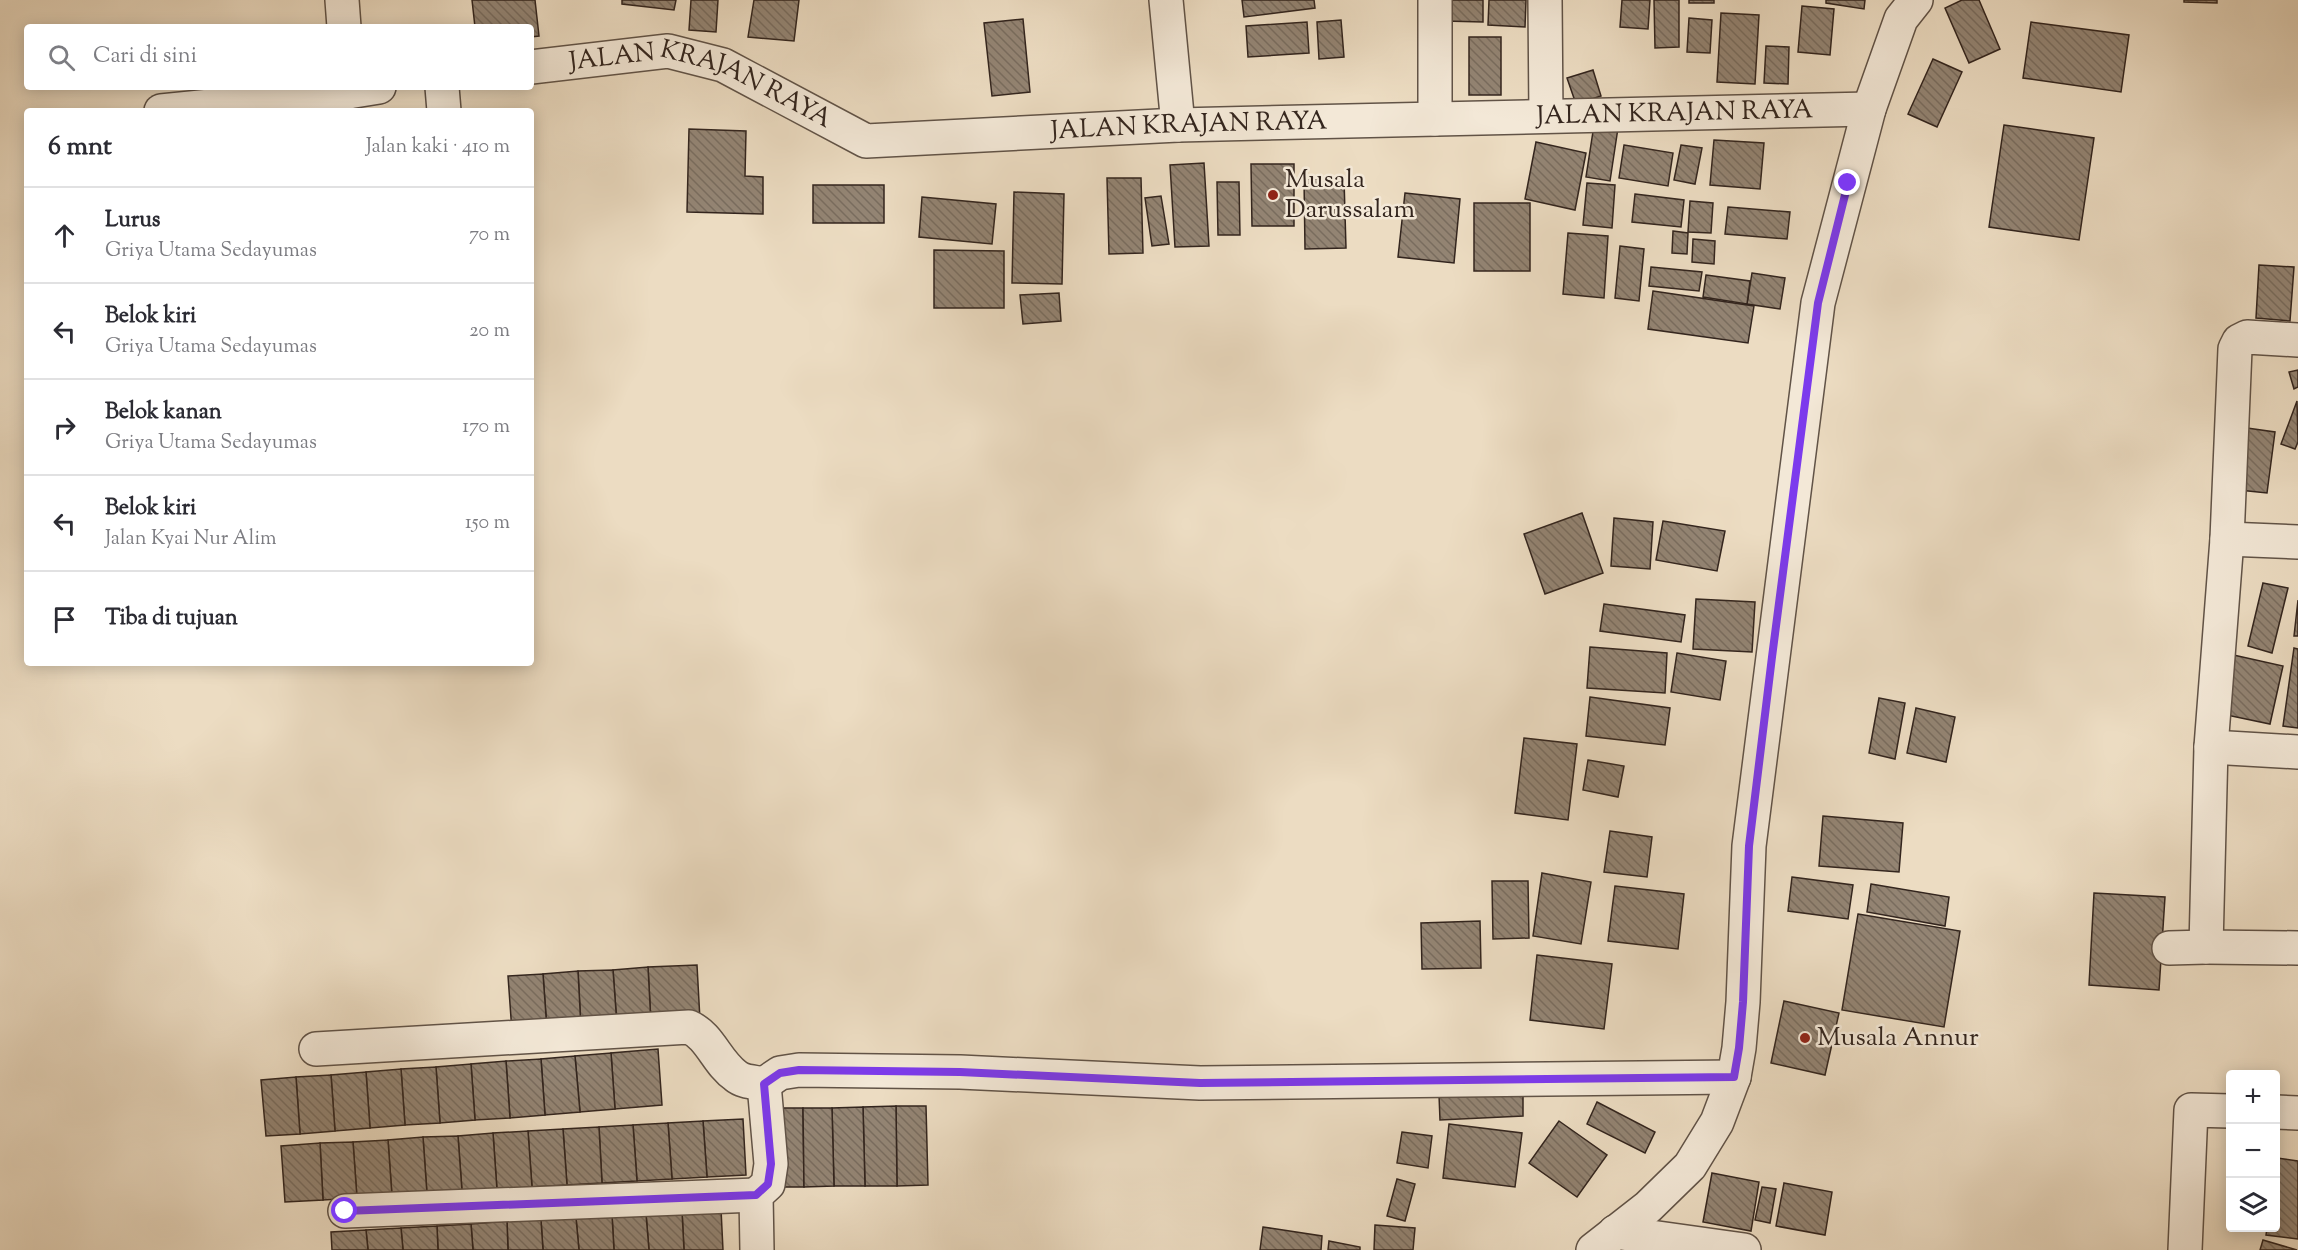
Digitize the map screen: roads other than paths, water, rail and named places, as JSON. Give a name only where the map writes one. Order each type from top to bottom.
[{"type":"street","points":[[342,0],[344,24]]},
{"type":"street","points":[[1166,0],[1178,125]]},
{"type":"street","points":[[1435,0],[1435,119]]},
{"type":"street","points":[[1545,0],[1546,116]]},
{"type":"street","points":[[1604,1241],[1648,1207],[1690,1166],[1717,1122],[1734,1077],[1743,1002],[1749,846],[1818,303],[1869,109],[1901,19],[1916,0]]},
{"type":"street","name":"JALAN KRAJAN RAYA","points":[[534,67],[668,51],[723,65],[866,141],[1178,125],[1869,109]]},
{"type":"street","points":[[188,108],[349,90]]},
{"type":"street","points":[[442,90],[444,108]]},
{"type":"street","points":[[2206,947],[2211,747],[2227,539],[2235,349],[2239,341],[2247,337],[2298,340]]},
{"type":"street","points":[[2227,539],[2298,542]]},
{"type":"street","points":[[2211,747],[2298,752]]},
{"type":"street","points":[[2169,948],[2298,948]]},
{"type":"street","points":[[316,1049],[689,1027],[697,1030],[721,1064],[738,1078],[764,1084],[780,1073],[799,1070],[960,1072],[1200,1083],[1734,1077]]},
{"type":"street","points":[[345,1211],[756,1195],[768,1184],[771,1164],[764,1084]]},
{"type":"street","points":[[2185,1250],[2191,1110],[2226,1111]]},
{"type":"street","points":[[2280,1112],[2298,1113]]},
{"type":"street","points":[[756,1195],[757,1250]]},
{"type":"street","points":[[1604,1241],[1744,1250]]},
{"type":"place","name":"Musala Darussalam","points":[[1273,195]]},
{"type":"place","name":"Musala Annur","points":[[1805,1038]]}]
